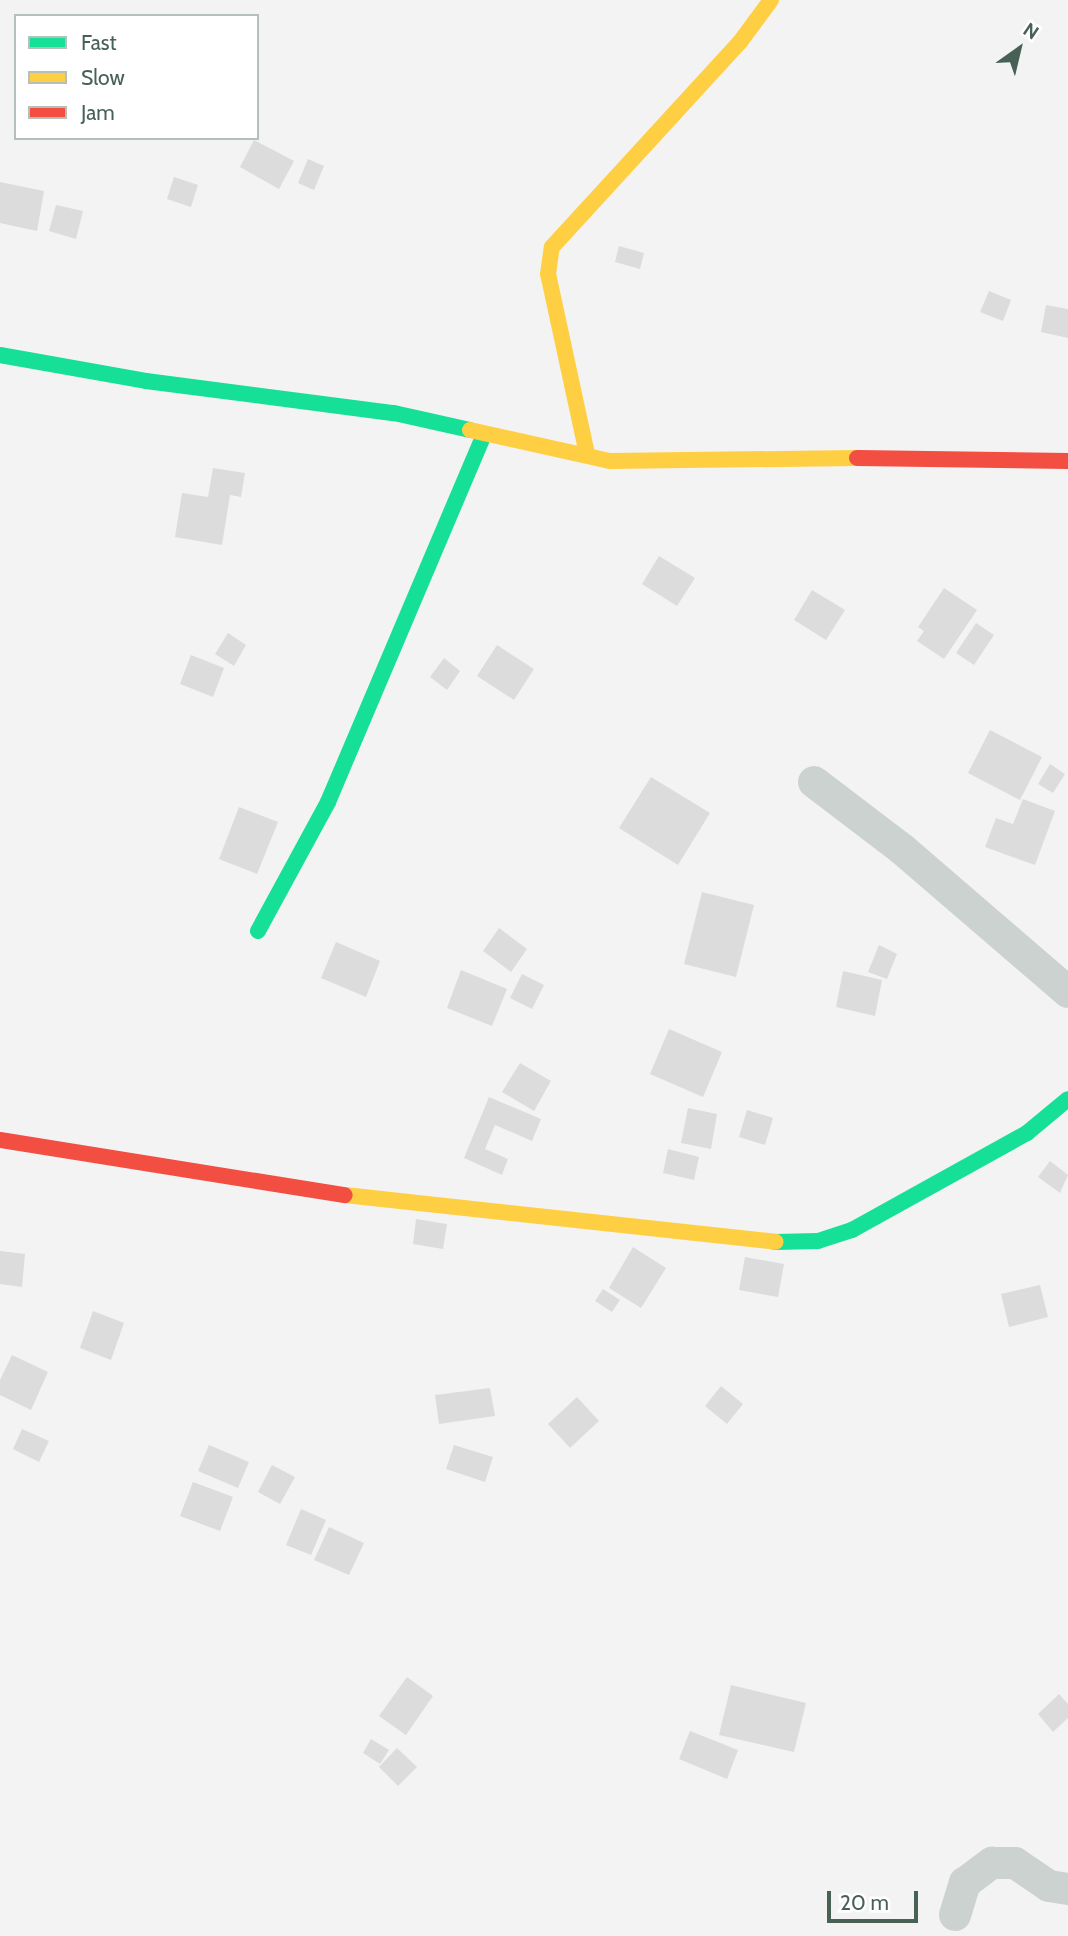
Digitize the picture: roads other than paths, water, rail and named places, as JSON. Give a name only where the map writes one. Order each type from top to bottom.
[{"type":"street","points":[[587,454],[548,274],[552,247],[732,52],[771,0]]},
{"type":"street","points":[[0,355],[146,381],[394,413],[483,436],[587,454],[610,461],[989,457],[1068,460]]},
{"type":"street","points":[[258,931],[328,802],[483,436]]},
{"type":"street","points":[[814,782],[902,849],[1068,992]]},
{"type":"street","points":[[0,1140],[274,1187],[797,1242],[818,1241],[883,1214],[1027,1133],[1068,1099]]},
{"type":"street","points":[[955,1914],[965,1883],[992,1863],[1015,1863],[1049,1886],[1068,1889]]}]
